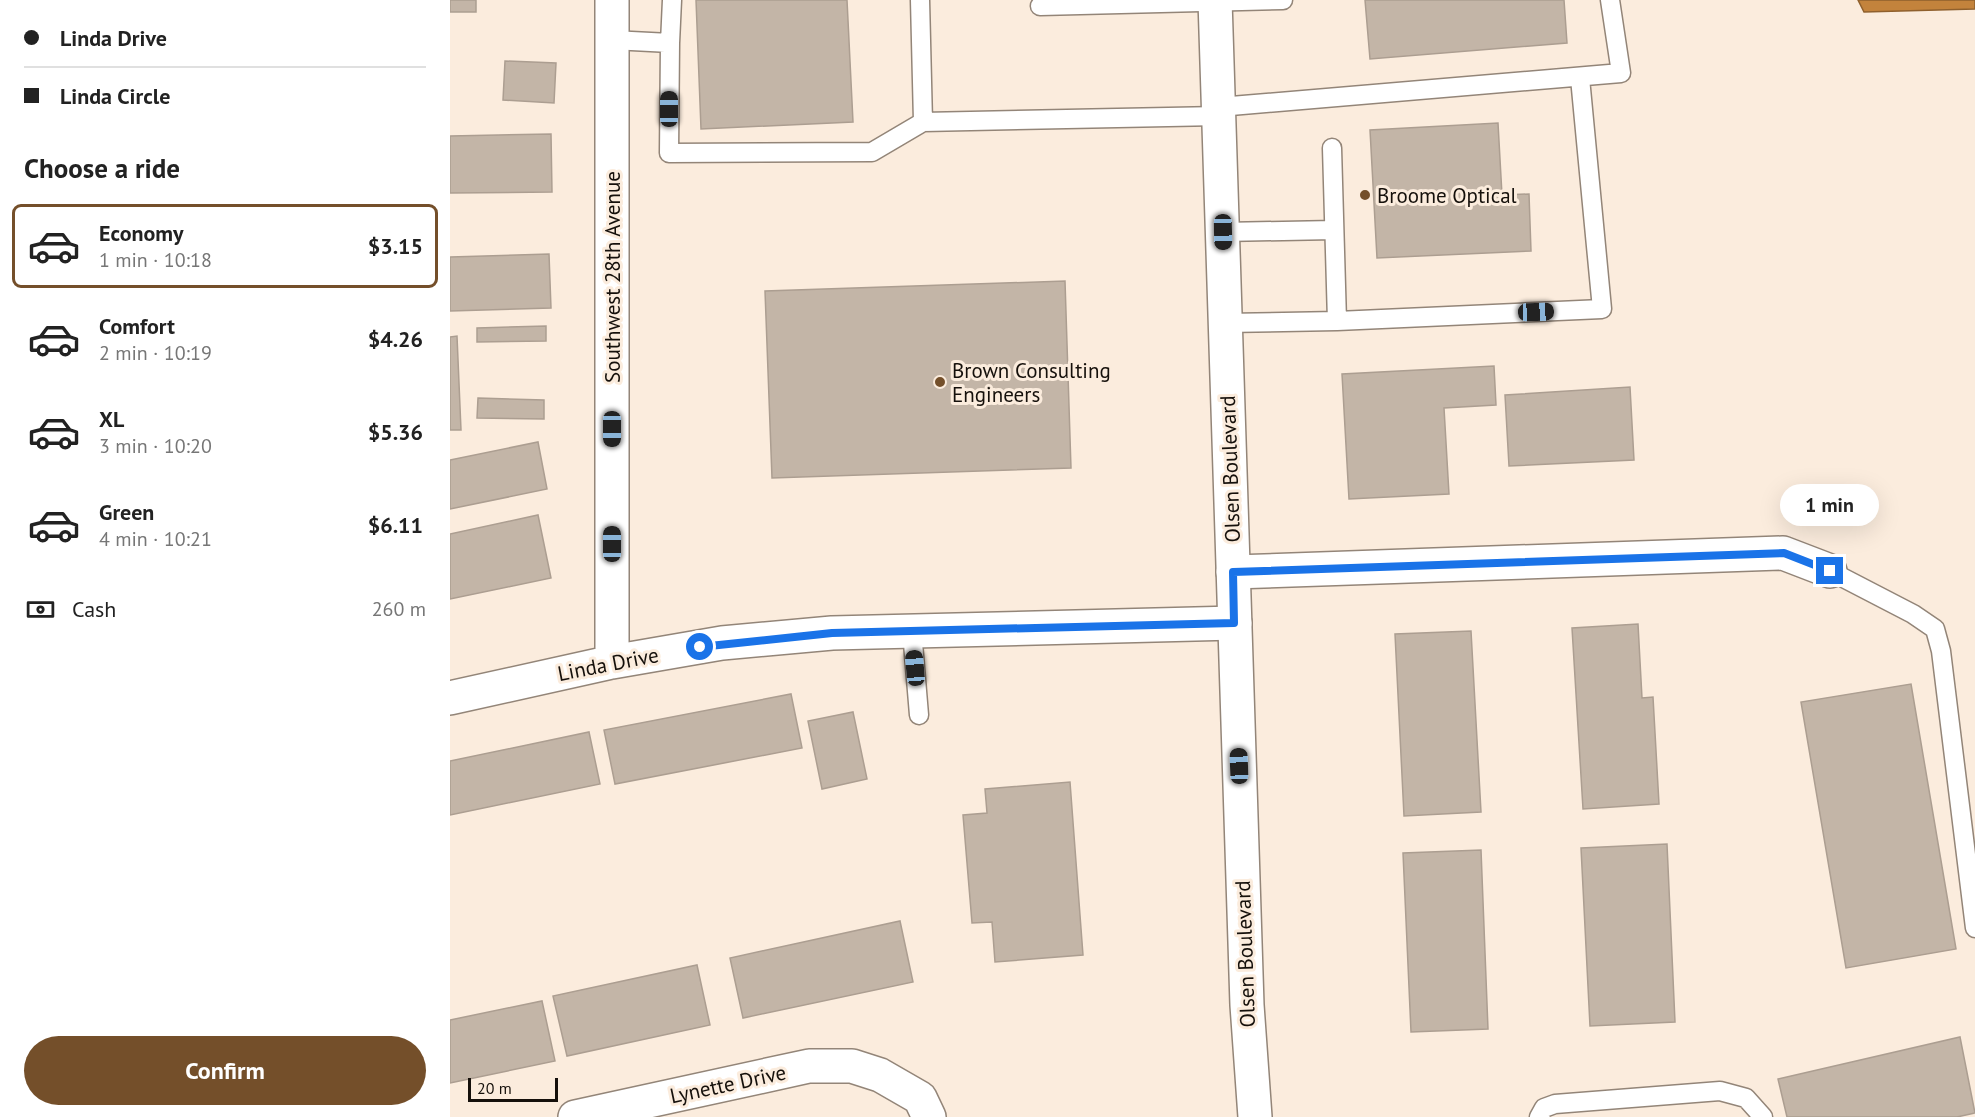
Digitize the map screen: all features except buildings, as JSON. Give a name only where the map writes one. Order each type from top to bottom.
[{"type":"street","name":"Southwest 28th Avenue","points":[[612,0],[612,662]]},
{"type":"street","name":"Olsen Boulevard","points":[[1215,1],[1248,1037],[1255,1117]]},
{"type":"street","points":[[1233,572],[1784,553],[1830,571]]},
{"type":"street","name":"Linda Drive","points":[[450,698],[612,662],[722,644],[832,633],[1234,623]]},
{"type":"street","name":"Lynette Drive","points":[[575,1117],[809,1066],[852,1066],[880,1075],[920,1098],[929,1117]]},
{"type":"lane","points":[[672,0],[669,153],[872,152],[923,122],[1219,112],[1621,73],[1610,0]]},
{"type":"lane","points":[[920,0],[923,122]]},
{"type":"lane","points":[[1040,6],[1283,0]]},
{"type":"lane","points":[[612,40],[670,42]]},
{"type":"lane","points":[[1225,323],[1337,321],[1602,309],[1580,78]]},
{"type":"lane","points":[[1332,148],[1337,321]]},
{"type":"lane","points":[[1223,232],[1334,230]]},
{"type":"lane","points":[[1830,571],[1913,614],[1935,629],[1941,651],[1975,928]]},
{"type":"lane","points":[[912,631],[919,715]]},
{"type":"lane","points":[[1539,1117],[1544,1108],[1555,1104],[1720,1090],[1746,1098],[1763,1117]]},
{"type":"shaded area","points":[[1858,0],[1975,0],[1975,9],[1864,12]]},
{"type":"place","name":"Broome Optical","points":[[1365,195]]},
{"type":"place","name":"Brown Consulting Engineers","points":[[940,382]]},
{"type":"route","points":[[700,647],[832,633],[1234,623],[1233,572],[1784,553],[1830,571]]}]
